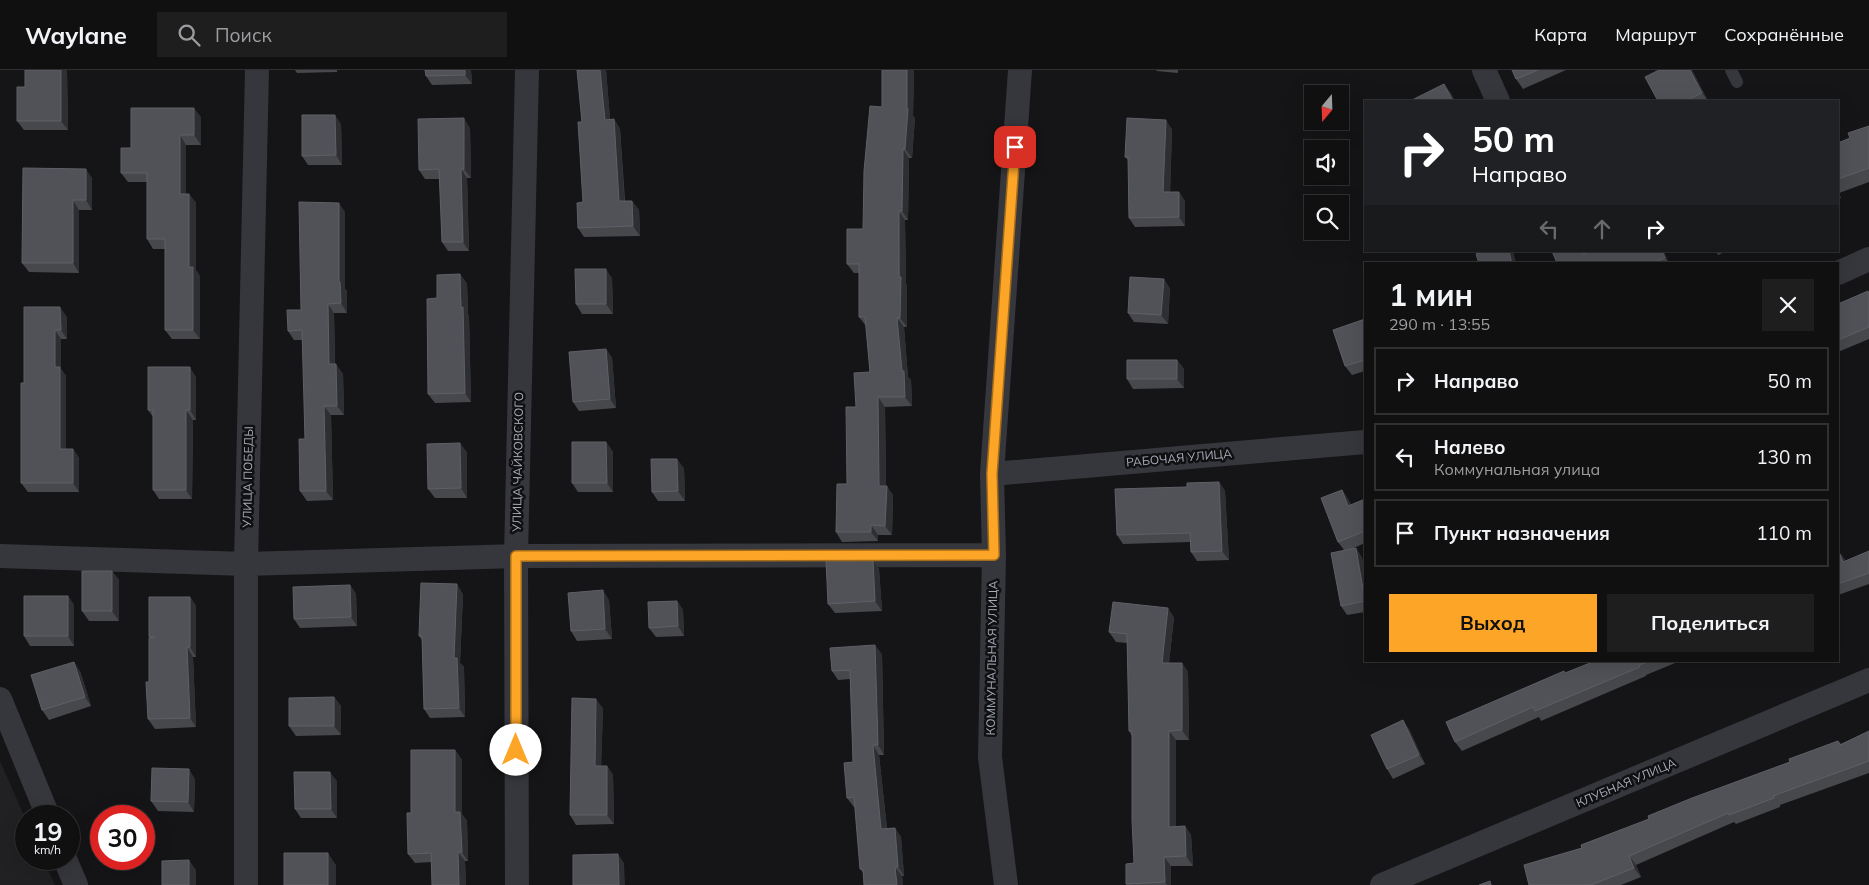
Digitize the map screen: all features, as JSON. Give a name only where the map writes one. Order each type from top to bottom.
[{"type":"street","name":"УЛИЦА ПОБЕДЫ","points":[[246,885],[246,564],[256,70]]},
{"type":"street","name":"УЛИЦА ЧАЙКОВСКОГО","points":[[517,885],[516,556],[527,70]]},
{"type":"street","name":"КОММУНАЛЬНАЯ УЛИЦА","points":[[1006,885],[990,757],[994,555],[992,474],[1020,70]]},
{"type":"street","points":[[1484,70],[1498,100]]},
{"type":"street","points":[[1839,273],[1869,259]]},
{"type":"street","name":"РАБОЧАЯ УЛИЦА","points":[[992,474],[1364,442]]},
{"type":"street","points":[[0,556],[246,564],[516,556],[994,555]]},
{"type":"street","name":"КЛУБНАЯ УЛИЦА","points":[[1382,885],[1869,680]]},
{"type":"street","points":[[0,699],[43,805]]},
{"type":"street","points":[[70,870],[76,885]]},
{"type":"lane","points":[[1731,70],[1736,82]]},
{"type":"shaded area","points":[[0,761],[19,805],[15,805],[15,870],[48,870],[55,885],[0,885]]},
{"type":"building","points":[[25,70],[61,70],[61,121],[17,121],[17,87],[25,87]]},
{"type":"building","points":[[425,70],[465,70],[465,75],[426,76]]},
{"type":"building","points":[[577,70],[600,70],[605,120],[614,119],[619,201],[632,201],[633,226],[578,228],[577,203],[583,202],[578,122],[582,122]]},
{"type":"building","points":[[882,70],[907,70],[908,109],[905,149],[903,149],[902,211],[899,211],[900,318],[897,318],[902,371],[904,371],[905,397],[878,397],[879,486],[887,486],[885,526],[871,525],[871,532],[836,532],[837,484],[847,484],[846,407],[856,407],[854,373],[870,372],[865,317],[859,317],[859,264],[847,264],[847,229],[863,229],[864,171],[870,106],[882,107]]},
{"type":"building","points":[[1512,70],[1538,70],[1516,79]]},
{"type":"building","points":[[1659,70],[1690,70],[1702,93],[1687,100],[1657,100],[1645,77]]},
{"type":"building","points":[[1444,84],[1452,100],[1412,100]]},
{"type":"building","points":[[131,108],[194,108],[194,135],[180,135],[180,194],[189,194],[189,267],[193,267],[193,330],[165,330],[165,239],[147,239],[147,173],[121,173],[121,148],[131,148]]},
{"type":"building","points":[[302,115],[335,115],[336,155],[302,156]]},
{"type":"building","points":[[464,118],[464,169],[461,169],[463,242],[442,242],[439,169],[419,170],[418,119]]},
{"type":"building","points":[[1127,118],[1166,120],[1163,192],[1179,192],[1179,217],[1129,218],[1128,157],[1125,157]]},
{"type":"building","points":[[1869,126],[1869,168],[1839,179],[1839,143],[1850,138],[1848,133]]},
{"type":"building","points":[[23,168],[86,169],[86,200],[73,200],[73,263],[22,263]]},
{"type":"building","points":[[299,202],[339,203],[339,282],[341,303],[328,304],[329,364],[336,364],[337,406],[324,406],[326,491],[300,491],[299,439],[305,439],[302,330],[288,331],[287,310],[301,310]]},
{"type":"building","points":[[1482,252],[1509,252],[1512,262],[1478,262],[1476,254]]},
{"type":"building","points":[[1552,252],[1582,252],[1583,254],[1589,252],[1662,252],[1665,258],[1654,262],[1557,262]]},
{"type":"building","points":[[575,269],[606,269],[606,304],[576,304]]},
{"type":"building","points":[[460,274],[461,308],[463,307],[465,393],[428,394],[427,299],[437,298],[437,275]]},
{"type":"building","points":[[1130,277],[1164,279],[1161,315],[1128,313]]},
{"type":"building","points":[[1868,291],[1869,327],[1839,340],[1839,304]]},
{"type":"building","points":[[24,307],[60,307],[61,330],[55,330],[55,367],[60,367],[60,449],[73,449],[73,483],[21,483],[21,383],[24,383]]},
{"type":"building","points":[[1364,319],[1364,360],[1345,366],[1333,330]]},
{"type":"building","points":[[606,349],[610,399],[573,402],[569,352]]},
{"type":"building","points":[[1127,360],[1177,360],[1177,379],[1127,379]]},
{"type":"building","points":[[148,367],[190,367],[190,410],[186,410],[186,490],[153,490],[153,410],[148,410]]},
{"type":"building","points":[[572,442],[606,442],[607,483],[572,483]]},
{"type":"building","points":[[460,443],[461,488],[428,489],[427,444]]},
{"type":"building","points":[[651,459],[677,459],[678,491],[652,492]]},
{"type":"building","points":[[1219,482],[1222,551],[1191,552],[1190,533],[1117,535],[1115,489],[1187,487],[1187,483]]},
{"type":"building","points":[[1342,490],[1348,506],[1364,499],[1364,531],[1338,542],[1321,498]]},
{"type":"building","points":[[1356,548],[1364,601],[1341,606],[1331,553]]},
{"type":"building","points":[[1869,551],[1869,573],[1839,584],[1839,552],[1843,562]]},
{"type":"building","points":[[826,560],[873,560],[875,601],[828,604]]},
{"type":"building","points":[[82,571],[112,571],[112,611],[82,611]]},
{"type":"building","points":[[421,583],[457,584],[454,658],[457,658],[459,708],[424,709],[422,636],[419,636]]},
{"type":"building","points":[[350,585],[351,617],[294,619],[293,587]]},
{"type":"building","points":[[603,590],[605,629],[571,631],[568,593]]},
{"type":"building","points":[[24,596],[68,596],[68,636],[24,636]]},
{"type":"building","points":[[149,597],[190,597],[190,647],[187,647],[190,718],[148,719],[146,682],[149,682],[149,638],[155,637],[149,637]]},
{"type":"building","points":[[677,601],[678,626],[649,628],[648,602]]},
{"type":"building","points":[[1113,602],[1168,608],[1162,663],[1182,663],[1182,730],[1169,731],[1169,827],[1185,826],[1186,856],[1164,857],[1165,882],[1126,884],[1126,864],[1134,863],[1132,731],[1129,731],[1127,634],[1109,632]]},
{"type":"building","points":[[875,645],[878,745],[873,745],[881,829],[895,828],[898,867],[895,867],[897,885],[864,885],[863,869],[860,869],[854,797],[847,798],[844,763],[853,762],[850,670],[832,671],[830,648]]},
{"type":"building","points":[[74,662],[85,697],[42,710],[31,675]]},
{"type":"building","points":[[1592,662],[1647,662],[1639,665],[1640,667],[1535,711],[1533,707],[1455,742],[1446,722],[1564,671],[1565,673]]},
{"type":"building","points":[[334,697],[334,726],[289,726],[289,698]]},
{"type":"building","points":[[572,698],[596,699],[595,766],[607,766],[607,815],[570,815]]},
{"type":"building","points":[[1403,720],[1419,755],[1387,769],[1371,735]]},
{"type":"building","points":[[1869,731],[1869,761],[1773,796],[1774,798],[1729,815],[1728,813],[1629,856],[1634,868],[1591,885],[1529,885],[1524,865],[1582,848],[1581,845],[1649,819],[1648,816],[1692,798],[1790,762],[1789,759],[1838,741],[1840,745]]},
{"type":"building","points":[[411,750],[455,750],[455,812],[460,812],[462,852],[458,852],[459,885],[432,885],[431,853],[408,854],[407,813],[411,813]]},
{"type":"building","points":[[152,768],[189,769],[188,802],[151,801]]},
{"type":"building","points":[[294,772],[330,772],[331,809],[295,809]]},
{"type":"building","points":[[284,853],[328,853],[328,885],[284,885]]},
{"type":"building","points":[[618,854],[619,885],[573,885],[573,855]]},
{"type":"building","points":[[189,860],[189,885],[162,885],[162,861]]},
{"type":"building","points":[[1490,881],[1491,885],[1479,885]]},
{"type":"route","points":[[516,750],[516,556],[994,555],[992,474],[1015,147]]}]
